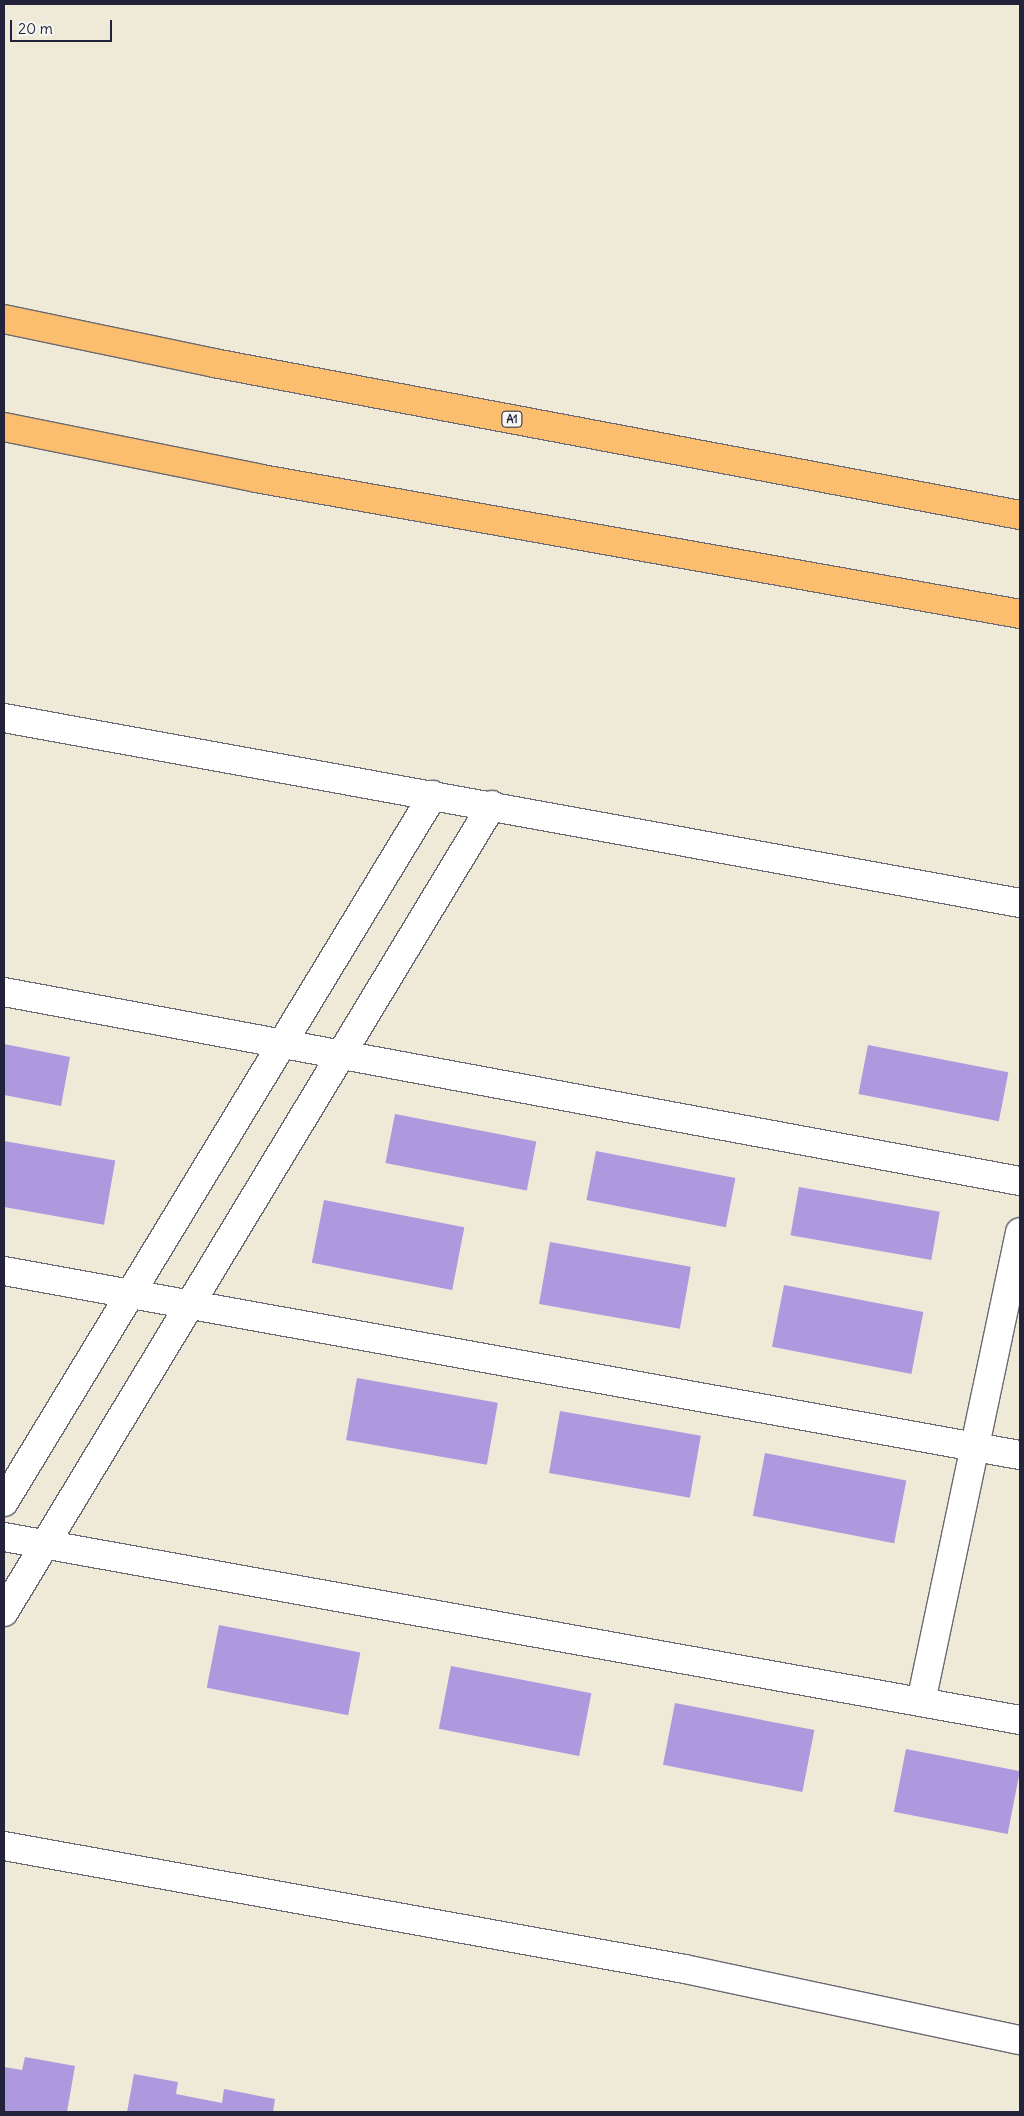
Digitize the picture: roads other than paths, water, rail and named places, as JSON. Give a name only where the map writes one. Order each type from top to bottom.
[{"type":"highway","name":"A1","points":[[4,319],[214,363],[1020,514]]},
{"type":"highway","points":[[4,427],[256,478],[1020,614]]},
{"type":"street","points":[[4,718],[492,805],[1020,903]]},
{"type":"street","points":[[4,1502],[433,795]]},
{"type":"street","points":[[4,1612],[492,805]]},
{"type":"street","points":[[4,992],[1020,1181]]},
{"type":"street","points":[[921,1702],[1020,1232]]},
{"type":"street","points":[[4,1271],[1020,1455]]},
{"type":"street","points":[[4,1537],[1020,1720]]},
{"type":"street","points":[[4,1846],[685,1969],[1020,2040]]}]
